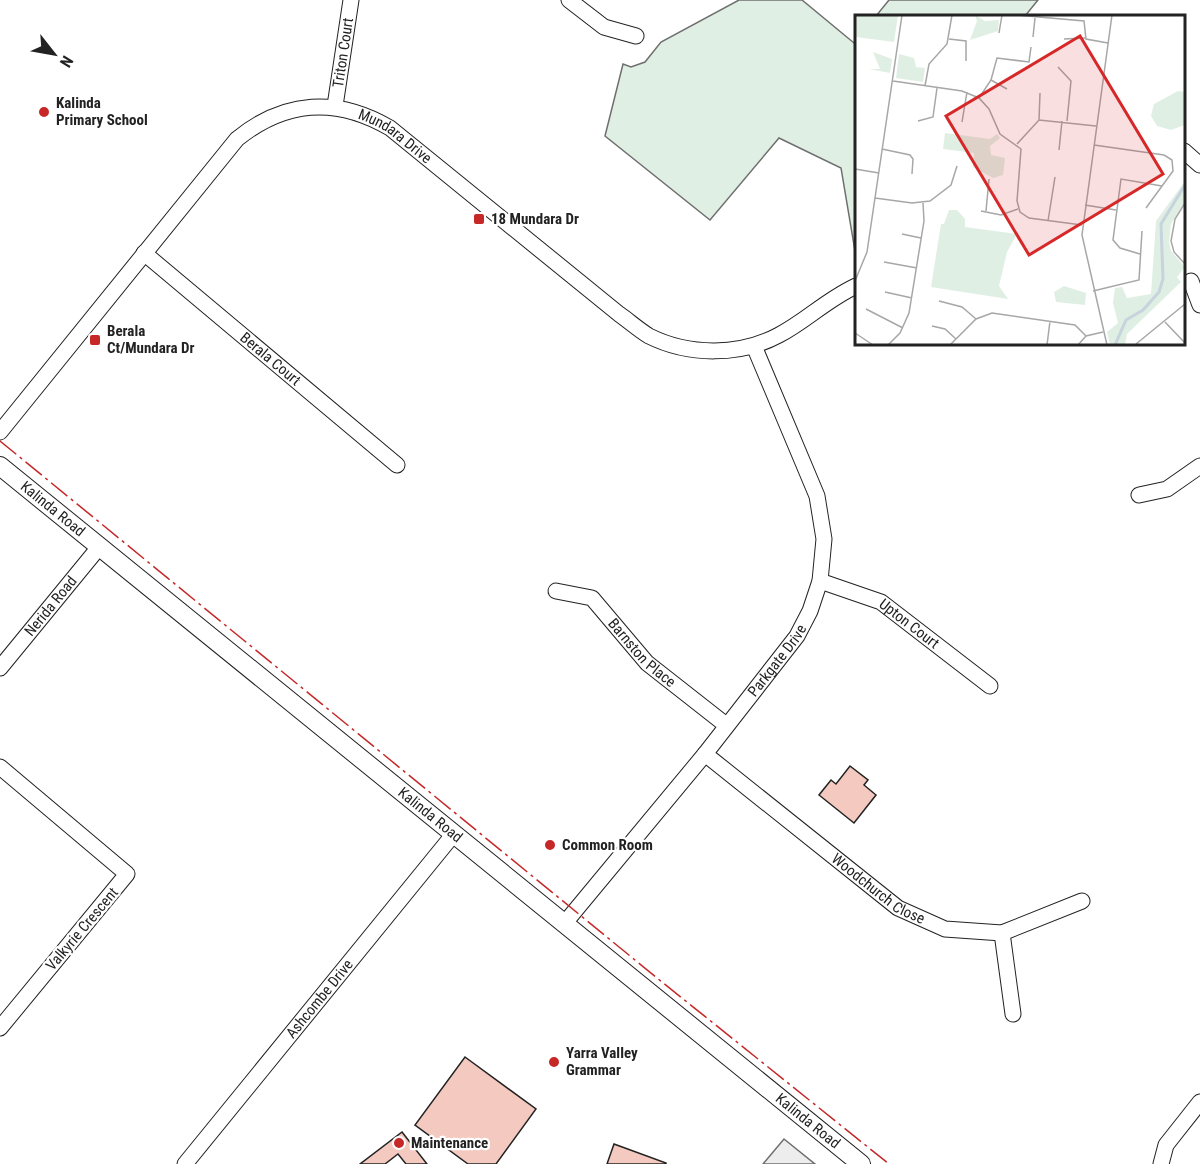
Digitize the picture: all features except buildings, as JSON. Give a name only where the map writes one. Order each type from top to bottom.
[{"type":"street","name":"Triton Court","points":[[335,106],[351,0]]},
{"type":"street","points":[[569,0],[604,27],[636,36]]},
{"type":"street","name":"Mundara Drive","points":[[0,432],[220,157],[254,125],[284,113],[309,107],[335,106],[368,115],[390,128],[649,336],[677,346],[703,351],[729,351],[754,346],[780,335],[812,311],[855,287]]},
{"type":"street","points":[[1185,152],[1200,165]]},
{"type":"street","name":"Berala Court","points":[[144,253],[398,465]]},
{"type":"street","points":[[1192,280],[1200,304]]},
{"type":"street","name":"Parkgate Drive","points":[[564,924],[705,753],[797,636],[810,611],[820,581],[824,539],[817,496],[754,346]]},
{"type":"street","name":"Kalinda Road","points":[[0,466],[861,1164]]},
{"type":"street","points":[[1139,495],[1167,489],[1200,466]]},
{"type":"street","name":"Nerida Road","points":[[0,668],[100,546]]},
{"type":"street","name":"Upton Court","points":[[820,581],[881,602],[990,686]]},
{"type":"street","name":"Barnston Place","points":[[556,591],[592,598],[646,663],[726,724]]},
{"type":"street","name":"Woodchurch Close","points":[[705,753],[898,908],[945,929],[1002,933],[1082,901]]},
{"type":"street","name":"Valkyrie Crescent","points":[[0,767],[127,874],[0,1028]]},
{"type":"street","name":"Ashcombe Drive","points":[[185,1164],[453,835]]},
{"type":"street","points":[[1002,933],[1013,1014]]},
{"type":"street","points":[[1161,1164],[1166,1145],[1200,1102]]},
{"type":"green space","points":[[739,0],[802,0],[854,43],[855,42],[855,251],[841,168],[779,138],[710,220],[605,136],[623,64],[631,67],[645,62],[661,42]]},
{"type":"green space","points":[[889,0],[1038,0],[1026,15],[877,15]]},
{"type":"shaded area","points":[[784,1139],[815,1164],[763,1164]]},
{"type":"power","points":[[0,441],[657,978],[889,1164]]},
{"type":"place","name":"Kalinda Primary School","points":[[44,112]]},
{"type":"place","name":"18 Mundara Dr","points":[[479,219]]},
{"type":"place","name":"Berala Ct/Mundara Dr","points":[[95,340]]},
{"type":"place","name":"Common Room","points":[[550,845]]},
{"type":"place","name":"Yarra Valley Grammar","points":[[554,1062]]},
{"type":"place","name":"Maintenance","points":[[399,1143]]}]
